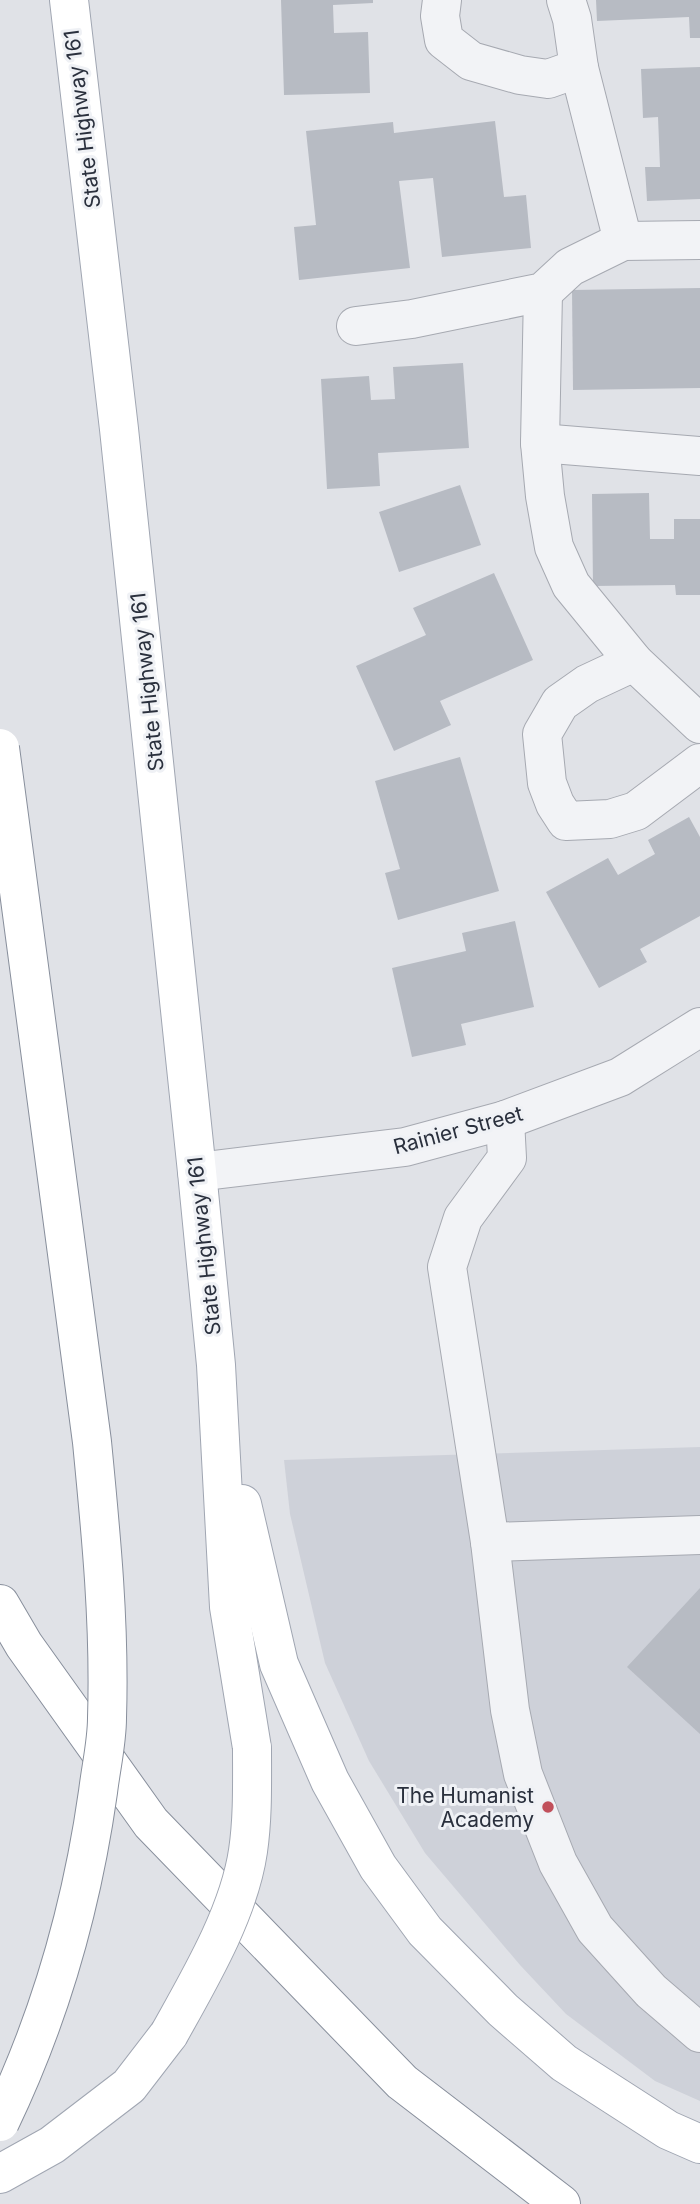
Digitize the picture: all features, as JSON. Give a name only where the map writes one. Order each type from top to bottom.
[{"type":"main road","name":"State Highway 161","points":[[69,0],[121,443],[216,1365]]},
{"type":"main road","points":[[0,748],[92,1442],[103,1557],[108,1666],[107,1721],[94,1821],[75,1917],[48,2003],[0,2122]]},
{"type":"main road","points":[[0,2174],[52,2145],[129,2086],[169,2034],[206,1968],[237,1892],[248,1852],[252,1748],[229,1606],[216,1365]]},
{"type":"main road","points":[[216,1365],[248,1537],[279,1664],[330,1782],[378,1867],[425,1931],[503,2010],[554,2054],[668,2130],[700,2144]]},
{"type":"main road","points":[[0,1604],[24,1645],[151,1823],[402,2082],[561,2204]]},
{"type":"street","points":[[442,0],[440,16],[444,40],[471,61],[520,75],[548,79],[579,68]]},
{"type":"street","points":[[566,0],[579,68],[622,241]]},
{"type":"street","points":[[356,327],[412,319],[543,292],[570,267],[622,241],[700,240]]},
{"type":"street","points":[[543,292],[540,443],[545,496],[554,547],[571,585],[634,662],[700,724]]},
{"type":"street","points":[[540,443],[700,456]]},
{"type":"street","points":[[634,662],[587,684],[560,703],[542,734],[547,783],[555,804],[566,821],[610,819],[636,811],[700,763]]},
{"type":"street","name":"Rainier Street","points":[[197,1172],[405,1147],[505,1119],[620,1077],[700,1027]]},
{"type":"street","points":[[505,1119],[508,1158],[463,1218],[447,1267],[491,1542],[512,1723],[523,1774],[558,1863],[595,1929],[651,1991],[700,2033]]},
{"type":"street","points":[[491,1542],[700,1535]]},
{"type":"shaded area","name":"The Humanist Academy","points":[[700,1447],[700,2101],[655,2081],[566,2014],[520,1965],[425,1853],[369,1761],[325,1663],[290,1514],[284,1460]]},
{"type":"building","points":[[281,0],[373,0],[373,3],[333,5],[334,33],[368,32],[370,93],[284,95]]},
{"type":"building","points":[[596,0],[700,0],[700,38],[690,38],[689,17],[597,21]]},
{"type":"building","points":[[700,67],[700,199],[647,201],[645,167],[660,167],[658,117],[643,118],[641,69]]},
{"type":"building","points":[[495,121],[504,197],[526,195],[531,248],[442,257],[433,178],[399,181],[410,268],[299,280],[294,227],[316,225],[306,131],[393,122],[394,133]]},
{"type":"building","points":[[700,288],[700,388],[573,390],[572,290]]},
{"type":"building","points":[[463,363],[469,448],[378,453],[380,486],[327,489],[321,379],[369,376],[371,400],[395,399],[393,367]]},
{"type":"building","points":[[460,485],[481,545],[399,572],[379,512]]},
{"type":"building","points":[[649,493],[650,539],[674,539],[674,519],[700,519],[700,595],[676,595],[675,585],[593,586],[592,494]]},
{"type":"building","points":[[494,573],[533,660],[440,701],[451,725],[394,751],[356,666],[426,635],[413,608]]},
{"type":"building","points":[[460,757],[499,891],[398,920],[385,873],[400,869],[375,781]]},
{"type":"building","points":[[689,817],[700,837],[700,916],[640,949],[647,962],[599,988],[546,892],[608,858],[618,875],[655,854],[648,840]]},
{"type":"building","points":[[515,921],[534,1007],[461,1024],[466,1045],[412,1057],[392,968],[466,951],[462,933]]},
{"type":"building","points":[[700,1588],[700,1734],[627,1667]]},
{"type":"place","name":"The Humanist Academy","points":[[548,1807]]}]
